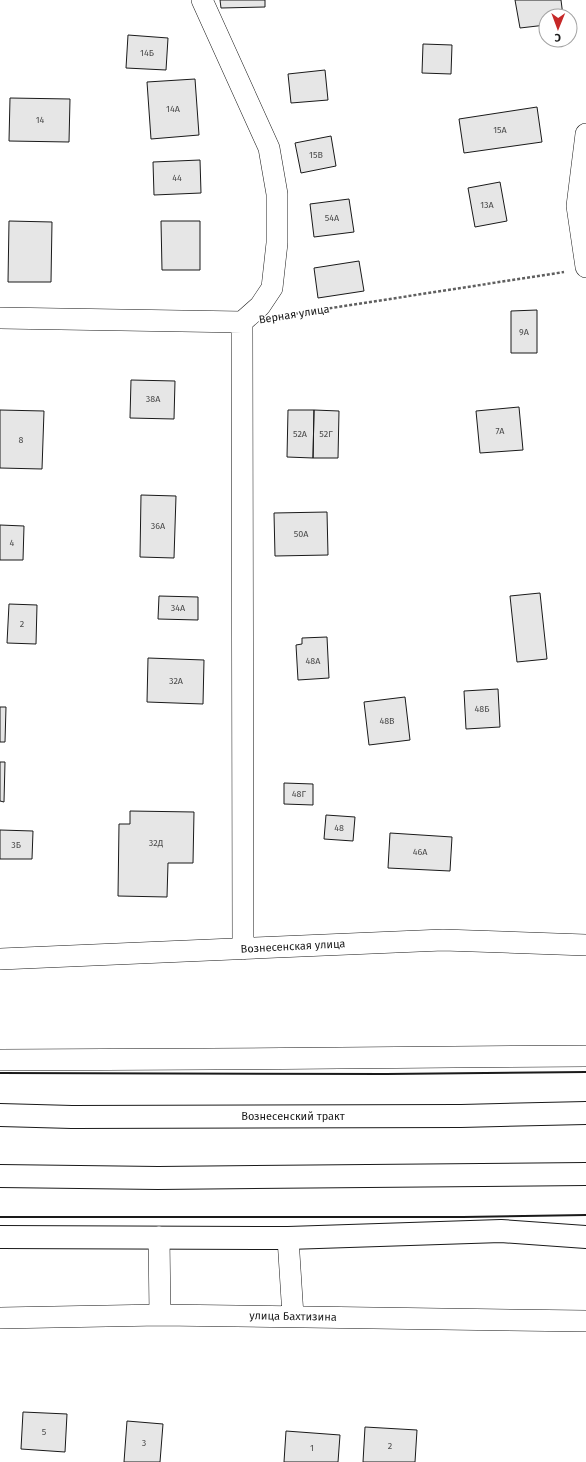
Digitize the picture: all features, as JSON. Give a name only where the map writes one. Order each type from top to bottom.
[{"type":"main road","name":"Вознесенский тракт","points":[[0,1115],[72,1117],[445,1116],[586,1113]]},
{"type":"main road","points":[[0,1176],[158,1178],[586,1174]]},
{"type":"main road","points":[[0,1237],[288,1238],[501,1231],[586,1237]]},
{"type":"street","points":[[0,318],[242,322],[260,306],[272,288],[277,243],[276,194],[270,148],[202,0]]},
{"type":"street","points":[[578,269],[578,206],[586,134]]},
{"type":"street","points":[[242,322],[243,949]]},
{"type":"street","name":"Вознесенская улица","points":[[0,959],[442,940],[586,945]]},
{"type":"street","points":[[0,1060],[586,1056]]},
{"type":"street","points":[[159,1237],[160,1315]]},
{"type":"street","points":[[288,1238],[293,1316]]},
{"type":"street","name":"улица Бахтизина","points":[[0,1318],[160,1315],[586,1321]]},
{"type":"path","name":"Верная улица","points":[[242,322],[578,269]]},
{"type":"building","points":[[220,0],[265,0],[265,7],[221,8]]},
{"type":"building","points":[[515,0],[561,0],[562,8],[538,8],[538,26],[520,28]]},
{"type":"building","points":[[128,35],[168,38],[166,70],[126,68]]},
{"type":"building","points":[[423,44],[452,45],[451,74],[422,73]]},
{"type":"building","points":[[325,70],[328,100],[291,103],[288,74]]},
{"type":"building","points":[[195,79],[199,135],[151,139],[147,82]]},
{"type":"building","points":[[10,98],[70,99],[69,142],[9,141]]},
{"type":"building","points":[[537,107],[542,142],[464,153],[459,119]]},
{"type":"building","points":[[331,136],[336,166],[301,173],[295,143]]},
{"type":"building","points":[[200,160],[201,193],[154,195],[153,162]]},
{"type":"building","points":[[500,182],[507,221],[475,227],[468,188]]},
{"type":"building","points":[[349,199],[354,232],[314,237],[310,204]]},
{"type":"building","points":[[9,221],[52,222],[51,282],[8,282]]},
{"type":"building","points":[[161,221],[200,221],[200,270],[162,270]]},
{"type":"building","points":[[359,261],[364,291],[318,298],[314,268]]},
{"type":"building","points":[[537,310],[537,353],[511,353],[511,311]]},
{"type":"building","points":[[131,380],[175,381],[174,419],[130,418]]},
{"type":"building","points":[[519,407],[523,450],[480,453],[476,411]]},
{"type":"building","points":[[0,410],[44,411],[42,469],[0,468]]},
{"type":"building","points":[[288,410],[314,410],[313,458],[287,457]]},
{"type":"building","points":[[314,410],[339,411],[338,458],[313,458]]},
{"type":"building","points":[[141,495],[176,496],[174,558],[140,557]]},
{"type":"building","points":[[327,512],[328,555],[275,556],[274,513]]},
{"type":"building","points":[[0,525],[24,526],[23,560],[0,560]]},
{"type":"building","points":[[540,593],[547,659],[517,662],[510,596]]},
{"type":"building","points":[[159,596],[198,597],[198,620],[158,619]]},
{"type":"building","points":[[9,604],[37,605],[36,644],[7,643]]},
{"type":"building","points":[[327,637],[329,678],[298,680],[296,645],[302,644],[302,638]]},
{"type":"building","points":[[148,658],[204,660],[203,704],[147,702]]},
{"type":"building","points":[[498,689],[500,727],[466,729],[464,691]]},
{"type":"building","points":[[405,697],[410,740],[369,745],[364,702]]},
{"type":"building","points":[[0,707],[6,707],[5,742],[0,742]]},
{"type":"building","points":[[0,762],[5,762],[4,802],[0,801]]},
{"type":"building","points":[[284,783],[313,784],[313,805],[284,804]]},
{"type":"building","points":[[130,811],[194,812],[193,863],[168,863],[167,897],[118,896],[119,824],[130,824]]},
{"type":"building","points":[[326,815],[355,817],[353,841],[324,839]]},
{"type":"building","points":[[0,830],[33,831],[32,859],[0,859]]},
{"type":"building","points":[[390,833],[452,837],[450,871],[388,868]]},
{"type":"building","points":[[23,1412],[67,1414],[65,1452],[21,1449]]},
{"type":"building","points":[[127,1421],[163,1424],[160,1462],[124,1462]]},
{"type":"building","points":[[365,1427],[417,1430],[415,1462],[363,1462]]},
{"type":"building","points":[[286,1431],[340,1435],[338,1462],[284,1462]]},
{"type":"wall","points":[[0,1073],[386,1074],[586,1072]]},
{"type":"wall","points":[[0,1217],[463,1217],[586,1215]]}]
